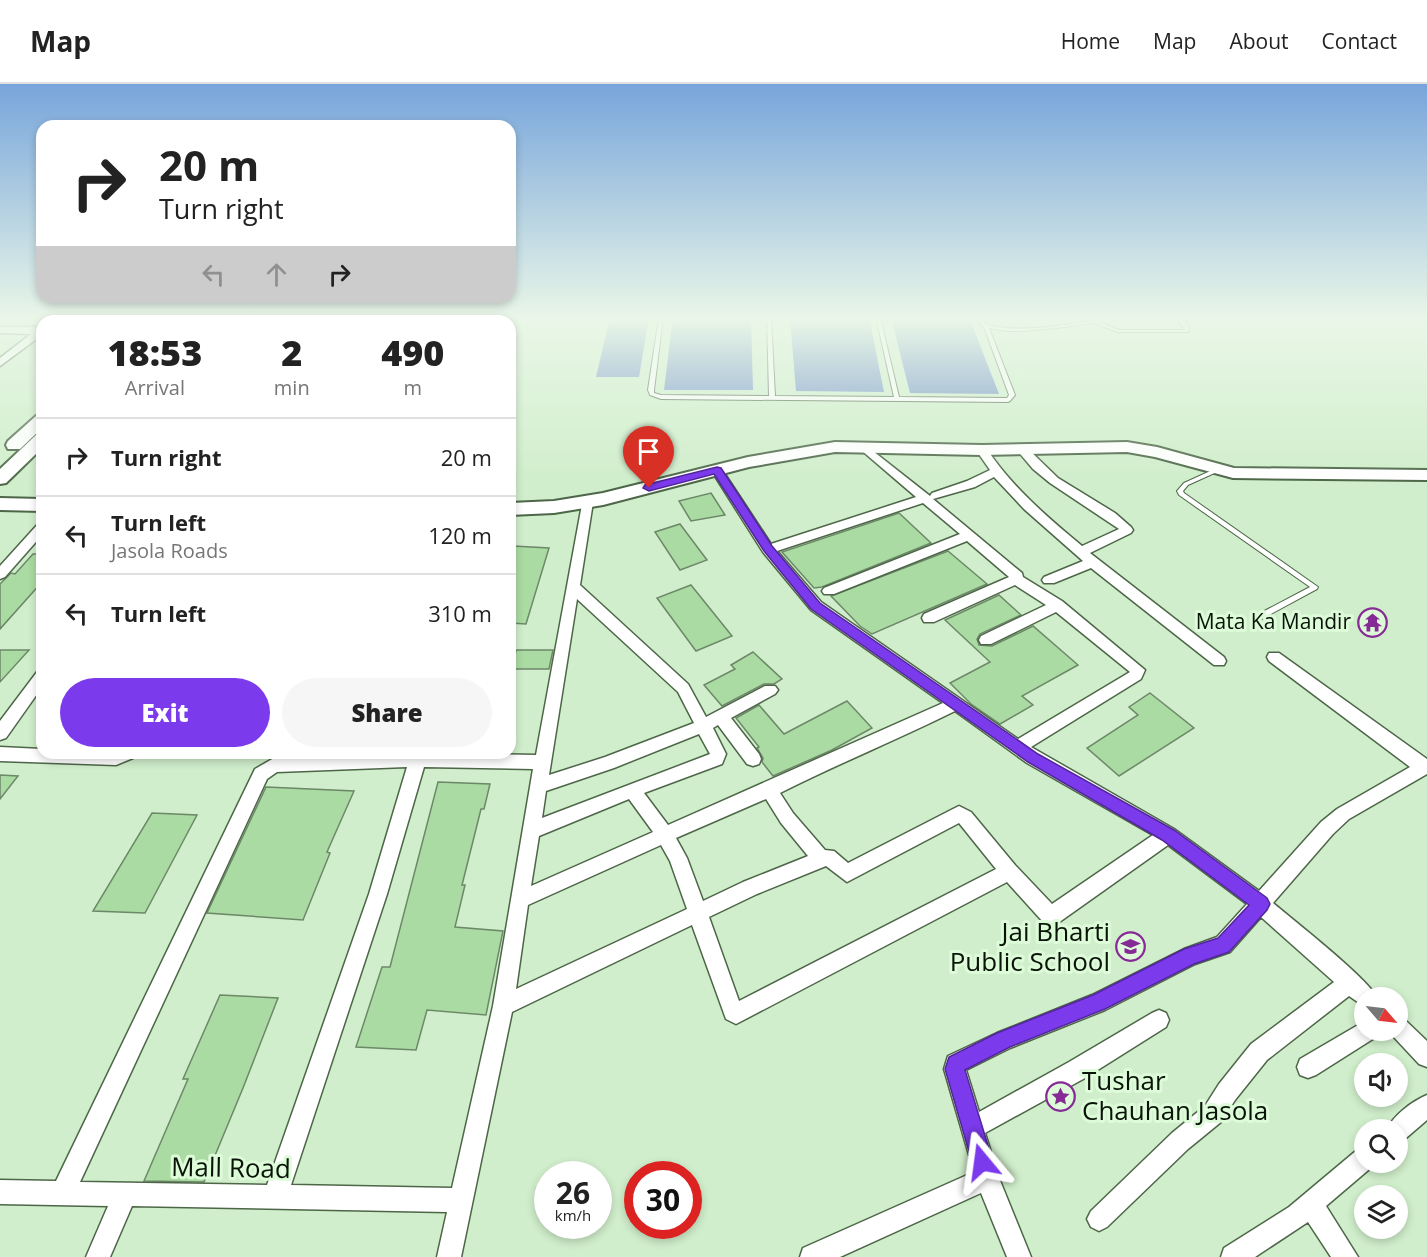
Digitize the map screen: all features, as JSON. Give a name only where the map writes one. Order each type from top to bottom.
[{"type":"street","points":[[0,459],[36,425]]},
{"type":"street","points":[[0,479],[36,445]]},
{"type":"street","points":[[516,509],[554,507],[587,502],[717,470],[835,447],[982,450],[1127,447],[1157,452],[1217,470],[1256,474],[1427,475]]},
{"type":"street","points":[[864,447],[930,498],[968,536],[1016,573],[1016,579]]},
{"type":"street","points":[[1022,449],[1035,466],[1050,479],[1112,517],[1126,530],[1081,552]]},
{"type":"street","points":[[982,450],[995,472],[1029,507],[1093,562],[1219,662]]},
{"type":"street","points":[[717,470],[768,549],[816,606],[1018,747],[1168,835],[1261,904],[1356,987]]},
{"type":"street","points":[[768,549],[930,498],[971,484],[995,472]]},
{"type":"street","points":[[449,1257],[503,1006],[587,502]]},
{"type":"street","points":[[0,504],[36,505]]},
{"type":"street","points":[[0,574],[36,534]]},
{"type":"street","points":[[828,591],[968,536]]},
{"type":"street","points":[[1049,580],[1093,562]]},
{"type":"street","points":[[1016,579],[1057,605],[1135,667],[1138,672],[1018,747]]},
{"type":"street","points":[[929,618],[1016,579]]},
{"type":"street","points":[[531,831],[718,757],[691,701],[678,682],[573,587]]},
{"type":"street","points":[[986,640],[1057,605]]},
{"type":"street","points":[[1019,1257],[987,1178],[955,1069],[960,1061],[1004,1040],[1098,1003],[1191,956],[1223,945],[1309,847],[1343,814],[1425,767],[1274,657]]},
{"type":"street","points":[[0,733],[36,684]]},
{"type":"street","points":[[538,786],[608,763],[702,726],[770,690]]},
{"type":"street","points":[[519,900],[769,790],[841,754],[897,732],[955,704]]},
{"type":"street","points":[[722,717],[753,759]]},
{"type":"street","points":[[0,754],[36,755]]},
{"type":"street","points":[[62,1194],[261,774],[274,765],[383,759]]},
{"type":"street","points":[[275,1197],[378,894],[418,759]]},
{"type":"street","points":[[468,759],[542,762]]},
{"type":"street","points":[[632,790],[678,858],[733,1012],[736,1014],[1009,871]]},
{"type":"street","points":[[769,790],[787,818],[821,858]]},
{"type":"street","points":[[503,1006],[750,888],[821,858],[831,858],[847,873],[959,814],[1048,915],[1055,916],[1168,835]]},
{"type":"street","points":[[1099,1219],[1180,1141],[1213,1114],[1227,1092],[1259,1052],[1351,982]]},
{"type":"street","points":[[972,1128],[1077,1070],[1159,1020]]},
{"type":"street","points":[[1408,1037],[1427,1056]]},
{"type":"street","points":[[1308,1067],[1354,1039]]},
{"type":"street","points":[[1408,1122],[1427,1106]]},
{"type":"street","points":[[1233,1257],[1310,1204],[1354,1167]]},
{"type":"street","points":[[812,1257],[987,1178]]},
{"type":"street","name":"Mall Road","points":[[0,1192],[460,1200]]},
{"type":"street","points":[[98,1257],[125,1195]]},
{"type":"street","points":[[1310,1204],[1346,1257]]},
{"type":"lane","points":[[655,372],[652,394],[661,397],[1003,401],[1012,398],[1002,372]]},
{"type":"lane","points":[[771,372],[772,398]]},
{"type":"lane","points":[[891,372],[897,399]]},
{"type":"lane","points":[[1217,470],[1186,484],[1180,491],[1181,494],[1316,587],[1256,619]]},
{"type":"water","points":[[597,372],[640,372],[639,377],[596,377]]},
{"type":"water","points":[[666,372],[752,372],[753,390],[664,390]]},
{"type":"water","points":[[794,372],[880,372],[884,392],[796,391]]},
{"type":"water","points":[[905,372],[990,372],[999,394],[910,393]]},
{"type":"building","points":[[711,493],[725,515],[691,521],[679,501]]},
{"type":"building","points":[[899,513],[931,543],[822,587],[814,588],[782,552]]},
{"type":"building","points":[[680,524],[707,560],[680,570],[655,532]]},
{"type":"building","points":[[516,546],[549,548],[526,624],[516,623]]},
{"type":"building","points":[[948,551],[987,584],[872,634],[860,626],[831,596]]},
{"type":"building","points":[[33,554],[36,554],[36,589],[0,629],[0,584],[11,573],[15,574]]},
{"type":"building","points":[[691,585],[732,636],[696,651],[657,598]]},
{"type":"building","points":[[999,595],[1021,615],[980,634],[977,639],[979,645],[992,646],[1033,626],[1078,665],[1022,696],[1033,705],[1000,724],[971,704],[950,683],[990,662],[945,620]]},
{"type":"building","points":[[0,650],[29,650],[0,682]]},
{"type":"building","points":[[516,650],[553,650],[549,669],[516,669]]},
{"type":"building","points":[[753,652],[782,679],[774,684],[764,684],[722,706],[704,685],[735,669],[731,665]]},
{"type":"building","points":[[1150,693],[1194,728],[1119,776],[1087,748],[1138,715],[1129,707]]},
{"type":"building","points":[[847,701],[872,728],[832,750],[773,776],[762,762],[763,758],[757,748],[759,747],[736,718],[759,705],[784,734]]},
{"type":"building","points":[[0,775],[18,776],[0,799]]},
{"type":"building","points":[[438,782],[490,784],[484,809],[481,809],[462,885],[465,885],[455,927],[503,931],[486,1015],[427,1010],[416,1050],[356,1047],[382,967],[390,967]]},
{"type":"building","points":[[266,787],[354,791],[327,852],[330,853],[303,920],[207,913]]},
{"type":"building","points":[[152,813],[197,815],[145,913],[93,911]]},
{"type":"building","points":[[220,995],[278,998],[204,1182],[144,1181],[188,1079],[183,1079]]},
{"type":"place","name":"Mata Ka Mandir","points":[[1372,622]]},
{"type":"place","name":"Jai Bharti Public School","points":[[1131,947]]},
{"type":"place","name":"Tushar Chauhan Jasola","points":[[1061,1096]]},
{"type":"route","points":[[649,488],[717,470],[768,549],[816,606],[1033,758],[1168,835],[1261,904],[1223,945],[1191,956],[1098,1003],[1004,1040],[956,1064],[955,1069],[982,1162]]}]
